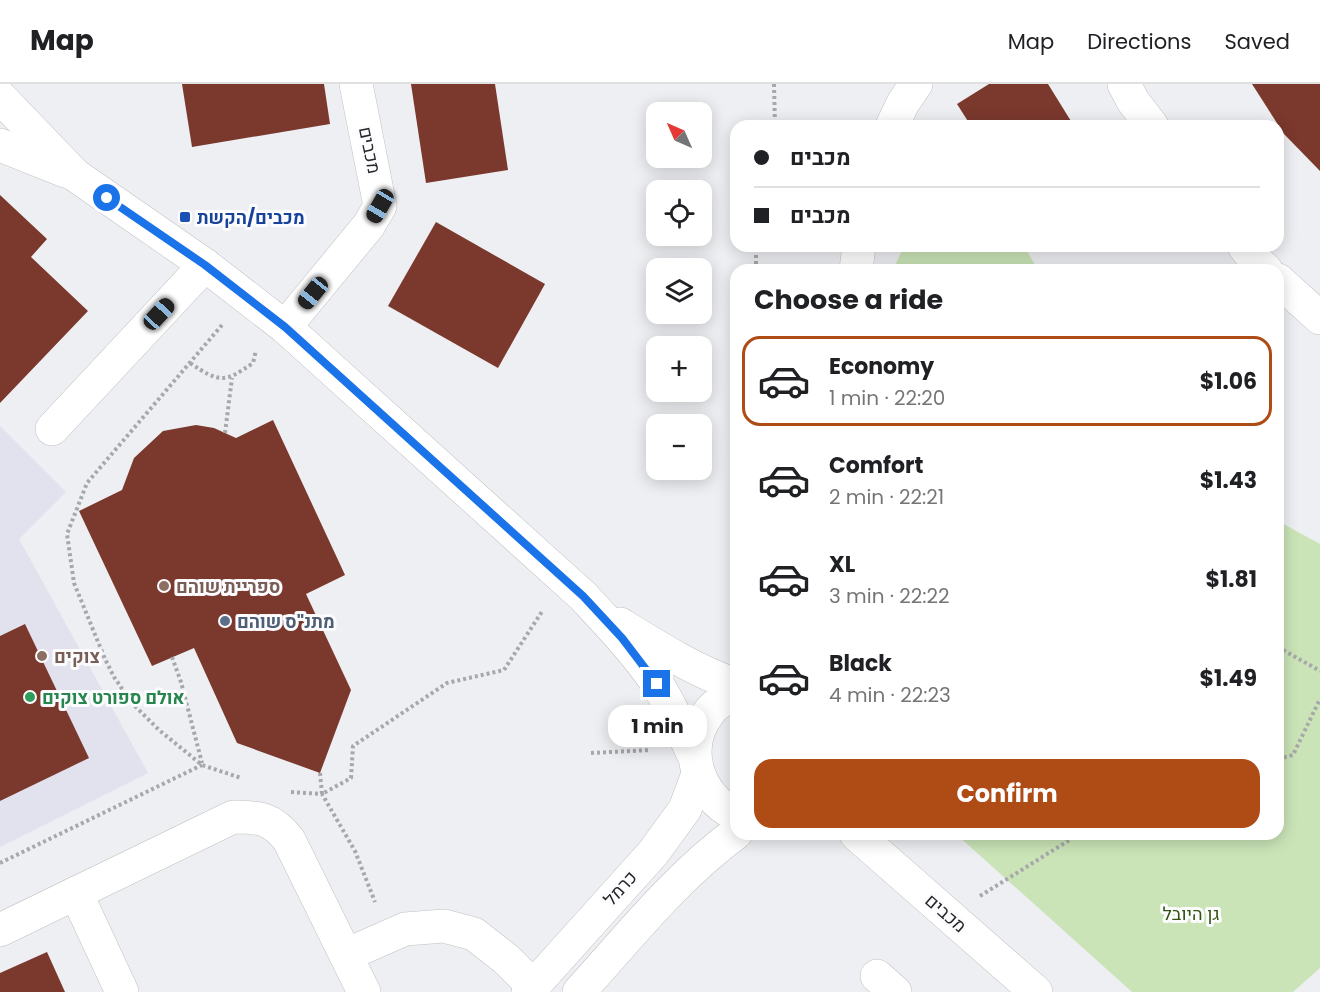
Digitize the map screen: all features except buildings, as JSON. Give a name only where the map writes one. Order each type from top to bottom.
[{"type":"street","name":"מכבים","points":[[285,327],[369,225],[380,206],[356,84]]},
{"type":"street","points":[[895,120],[916,84]]},
{"type":"street","points":[[1124,84],[1147,120]]},
{"type":"street","points":[[0,97],[75,175],[205,265],[285,327],[575,589],[622,638],[657,684],[680,725],[709,795],[730,812]]},
{"type":"street","points":[[0,145],[75,175]]},
{"type":"street","points":[[1249,252],[1259,264]]},
{"type":"street","points":[[52,429],[205,265]]},
{"type":"street","points":[[1284,285],[1320,318]]},
{"type":"street","points":[[575,589],[615,620],[664,651],[730,683]]},
{"type":"street","name":"כרמל","points":[[530,989],[653,853],[685,809],[696,765],[698,732],[718,703],[730,696]]},
{"type":"street","points":[[0,930],[233,817],[256,817],[278,826],[290,840],[364,992]]},
{"type":"street","points":[[579,992],[678,883],[707,854],[730,837]]},
{"type":"street","name":"מכבים","points":[[863,840],[1036,992]]},
{"type":"street","points":[[75,893],[122,992]]},
{"type":"street","points":[[346,955],[405,929],[444,926],[474,934],[506,959],[530,989]]},
{"type":"path","points":[[774,84],[775,120]]},
{"type":"path","points":[[202,765],[159,730],[132,702],[114,677],[74,583],[67,534],[87,483],[246,297]]},
{"type":"path","points":[[190,363],[210,376],[232,378],[254,363]]},
{"type":"path","points":[[225,433],[232,378]]},
{"type":"path","points":[[320,773],[322,794],[351,778],[353,746],[447,683],[504,670],[542,610],[575,589]]},
{"type":"path","points":[[1284,650],[1320,671]]},
{"type":"path","points":[[172,657],[202,765]]},
{"type":"path","points":[[1284,757],[1293,755],[1320,699]]},
{"type":"path","points":[[591,753],[654,750]]},
{"type":"path","points":[[0,863],[202,765]]},
{"type":"path","points":[[949,915],[1069,840]]},
{"type":"shaded area","name":"צוקים","points":[[0,426],[66,492],[19,539],[148,773],[0,847]]},
{"type":"green space","points":[[901,252],[1028,252],[1034,264],[896,264]]},
{"type":"green space","name":"גן היובל","points":[[1284,524],[1320,544],[1320,968],[1293,992],[1132,992],[963,840],[1284,840]]},
{"type":"place","name":"מכבים/הקשת","points":[[185,217]]},
{"type":"place","name":"ספריית שוהם","points":[[164,586]]},
{"type":"place","name":"מתנ\"ס שוהם","points":[[225,621]]},
{"type":"place","name":"צוקים","points":[[42,656]]},
{"type":"place","name":"אולם ספורט צוקים","points":[[30,697]]},
{"type":"route","points":[[107,198],[205,265],[285,327],[583,596],[622,638],[657,684]]}]
